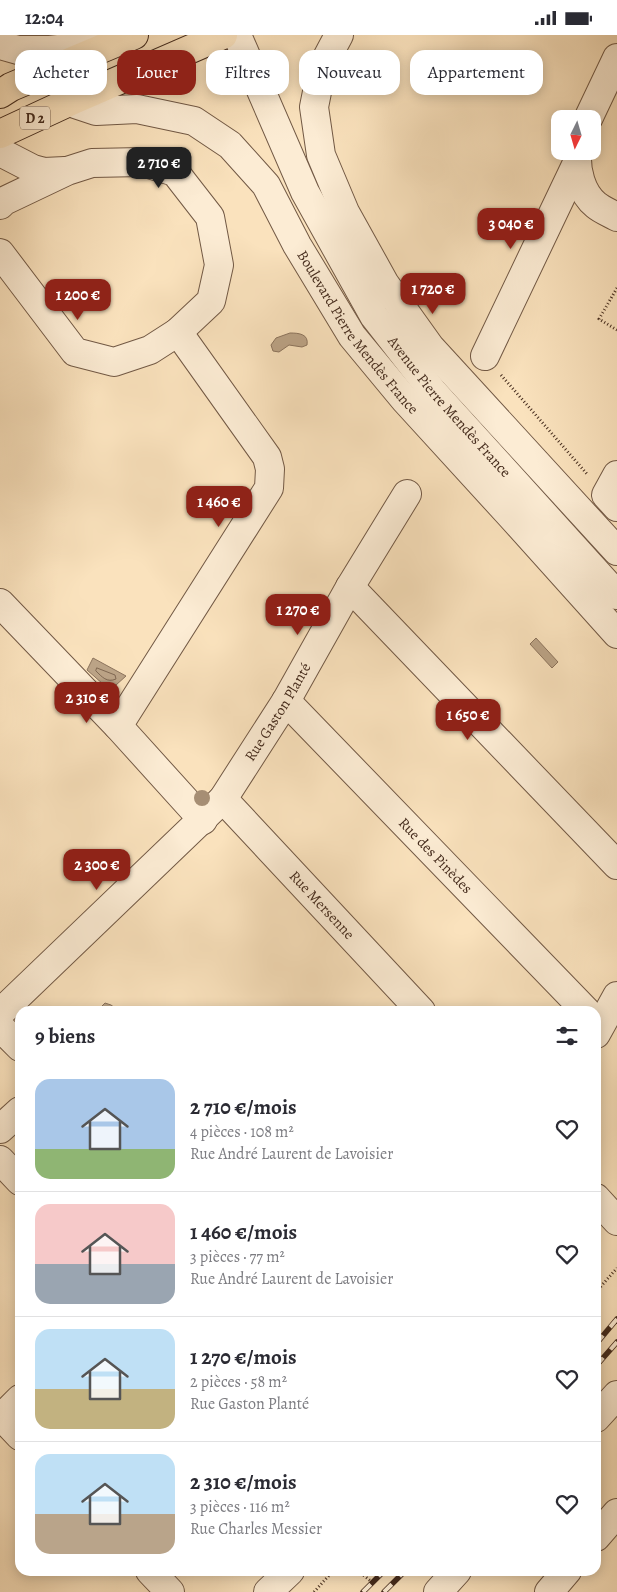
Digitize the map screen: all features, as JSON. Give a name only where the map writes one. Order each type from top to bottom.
[{"type":"main road","name":"D 2","points":[[0,134],[223,35]]},
{"type":"main road","name":"D 2","points":[[4,91],[125,39]]},
{"type":"street","name":"Avenue Pierre Mendès France","points":[[237,35],[305,192],[374,316],[434,393],[617,595]]},
{"type":"street","points":[[339,35],[322,67],[314,107],[321,155],[345,212],[385,284],[430,347],[617,551]]},
{"type":"street","points":[[0,45],[18,50],[50,50],[125,39]]},
{"type":"street","points":[[592,110],[617,58]]},
{"type":"street","name":"Boulevard Pierre Mendès France","points":[[69,102],[96,111],[137,109],[194,121],[230,145],[266,185],[297,245],[352,336],[405,399],[512,515],[617,634]]},
{"type":"street","points":[[0,152],[33,169],[44,172],[67,171]]},
{"type":"street","points":[[485,356],[576,160]]},
{"type":"street","points":[[577,160],[580,179],[594,204],[617,217]]},
{"type":"street","points":[[0,205],[4,201],[67,171],[92,163],[142,163],[175,171],[210,217],[219,265],[211,301],[178,332],[150,350],[114,362],[75,352],[0,253]]},
{"type":"street","points":[[118,725],[269,489],[270,469],[267,457],[178,332]]},
{"type":"street","name":"Rue Gaston Planté","points":[[0,1013],[223,799],[286,701],[350,587],[407,493]]},
{"type":"street","points":[[350,587],[617,865]]},
{"type":"street","points":[[0,603],[118,725],[203,820]]},
{"type":"street","name":"Rue des Pinèdes","points":[[286,701],[579,1006]]},
{"type":"street","name":"Rue Mersenne","points":[[223,799],[416,1006]]},
{"type":"street","points":[[601,1016],[617,996]]},
{"type":"street","points":[[0,1027],[15,1042]]},
{"type":"street","points":[[0,1129],[15,1116]]},
{"type":"street","points":[[0,1160],[15,1176]]},
{"type":"street","points":[[601,1203],[617,1221]]},
{"type":"street","points":[[601,1413],[617,1395]]},
{"type":"street","points":[[7,1411],[15,1426]]},
{"type":"street","points":[[601,1531],[617,1513]]},
{"type":"street","points":[[155,1576],[170,1592]]},
{"type":"street","points":[[268,1592],[285,1576]]},
{"type":"street","points":[[438,1592],[452,1576]]},
{"type":"street","points":[[549,1592],[563,1576]]},
{"type":"path","points":[[617,288],[599,319],[617,330]]},
{"type":"path","points":[[485,356],[613,492]]},
{"type":"path","points":[[601,1286],[617,1268]]},
{"type":"path","points":[[314,1592],[328,1576]]},
{"type":"path","points":[[364,1576],[372,1582]]},
{"type":"water","points":[[290,333],[305,336],[307,345],[302,347],[289,345],[279,352],[273,351],[271,345],[276,338]]},
{"type":"water","points":[[536,638],[558,662],[552,668],[530,644]]},
{"type":"water","points":[[93,658],[126,676],[116,685],[103,684],[87,670]]},
{"type":"water","points":[[105,1003],[112,1006],[102,1006]]},
{"type":"railway","points":[[601,1338],[617,1319]]},
{"type":"railway","points":[[601,1360],[617,1342]]},
{"type":"railway","points":[[363,1592],[379,1576]]},
{"type":"railway","points":[[384,1592],[400,1576]]}]
